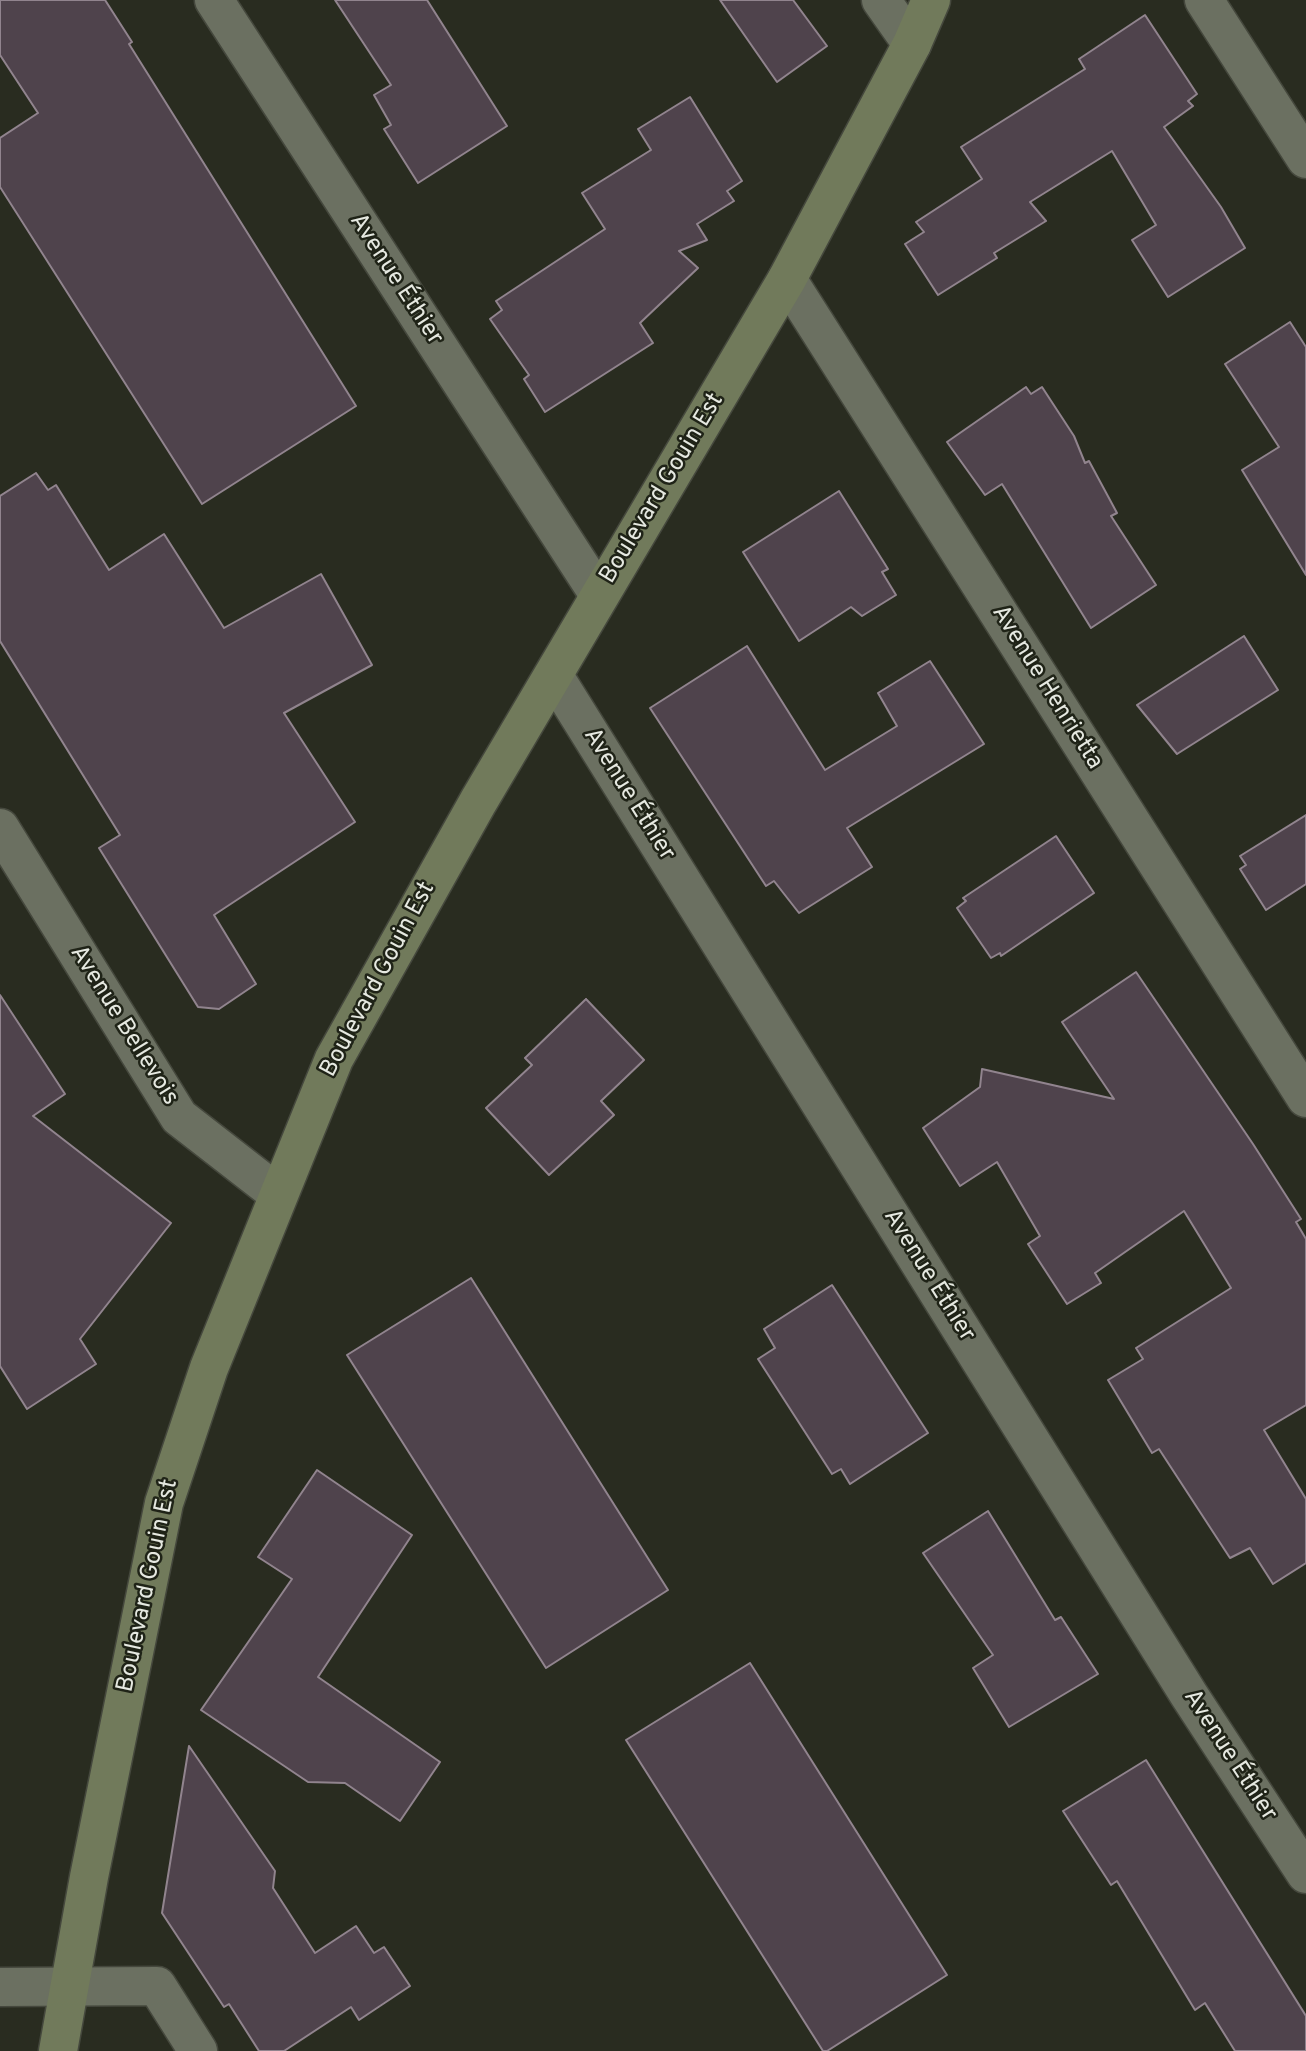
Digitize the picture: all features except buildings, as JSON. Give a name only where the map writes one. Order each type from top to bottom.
[{"type":"street","name":"Avenue Éthier","points":[[214,0],[599,595]]},
{"type":"street","points":[[881,0],[912,44]]},
{"type":"street","name":"Boulevard Gouin Est","points":[[58,2051],[68,1986],[164,1503],[209,1368],[334,1059],[405,927],[787,279],[912,44],[931,0]]},
{"type":"street","points":[[1204,0],[1306,159]]},
{"type":"street","name":"Avenue Henrietta","points":[[787,279],[1306,1098]]},
{"type":"street","name":"Avenue Éthier","points":[[554,676],[1181,1683],[1306,1874]]},
{"type":"street","name":"Avenue Bellevois","points":[[0,828],[179,1116],[278,1194]]},
{"type":"street","points":[[0,1987],[157,1986],[198,2051]]}]
